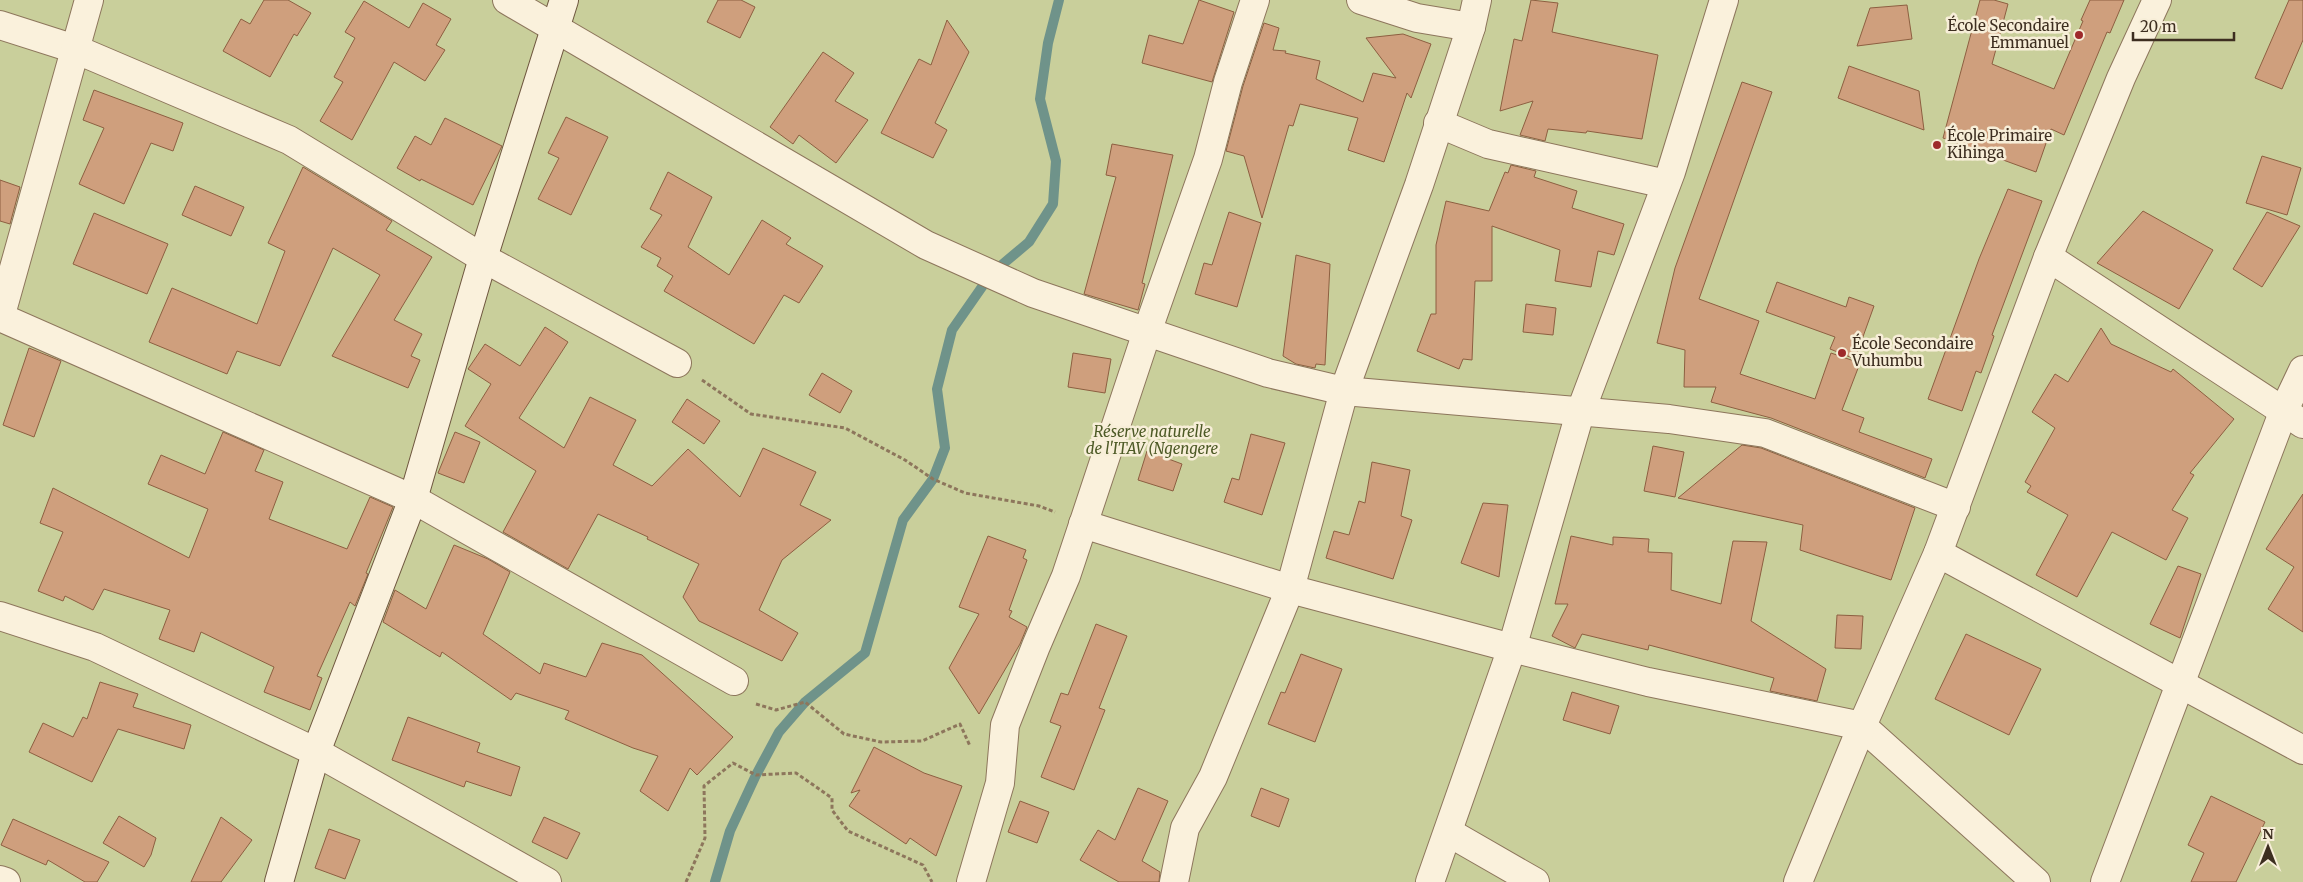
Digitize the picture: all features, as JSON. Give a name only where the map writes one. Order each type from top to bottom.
[{"type":"street","points":[[89,0],[0,317],[413,498],[734,681]]},
{"type":"street","points":[[507,0],[926,245],[1033,293],[1268,373],[1344,391],[1669,420],[1765,433],[1956,507]]},
{"type":"street","points":[[279,882],[316,752],[413,498],[483,258],[557,29],[564,0]]},
{"type":"street","points":[[971,882],[1000,784],[1005,725],[1066,576],[1147,332],[1208,159],[1228,82],[1255,0]]},
{"type":"street","points":[[1361,0],[1417,18],[1471,27]]},
{"type":"street","points":[[1174,882],[1185,828],[1213,777],[1290,589],[1344,391],[1419,185],[1471,27],[1478,0]]},
{"type":"street","points":[[1430,882],[1512,648],[1580,413],[1666,184],[1724,0]]},
{"type":"street","points":[[1798,882],[1862,726],[1938,553],[2048,257],[2121,78],[2157,0]]},
{"type":"street","points":[[0,25],[75,49],[289,140],[483,258],[677,363]]},
{"type":"street","points":[[1438,123],[1488,144],[1666,184]]},
{"type":"street","points":[[2048,257],[2294,417]]},
{"type":"street","points":[[2105,882],[2179,682],[2294,417],[2303,370]]},
{"type":"street","points":[[1083,524],[1290,589],[1512,648],[1648,682],[1862,726],[2036,882]]},
{"type":"street","points":[[1938,553],[2303,750]]},
{"type":"street","points":[[0,616],[95,647],[316,752],[547,882]]},
{"type":"street","points":[[1448,832],[1535,882]]},
{"type":"street","points":[[0,880],[6,882]]},
{"type":"path","points":[[677,363],[750,414],[845,428],[905,460],[933,479],[964,493],[1039,506],[1083,524]]},
{"type":"path","points":[[734,681],[755,703],[776,710],[805,702],[844,734],[881,742],[922,741],[960,724],[976,758],[1000,784]]},
{"type":"path","points":[[686,882],[705,838],[704,786],[733,763],[756,774],[796,773],[832,798],[832,810],[848,831],[922,865],[932,882]]},
{"type":"green space","name":"Réserve naturelle de l'ITAV (Ngengere","points":[[0,0],[2303,0],[2303,882],[0,882]]},
{"type":"building","points":[[264,0],[288,0],[311,13],[297,36],[294,34],[270,77],[223,51],[241,19],[250,24]]},
{"type":"building","points":[[718,0],[741,0],[755,7],[740,38],[707,22]]},
{"type":"building","points":[[1199,0],[1234,12],[1212,82],[1142,63],[1149,35],[1183,44]]},
{"type":"building","points":[[1531,0],[1558,3],[1552,32],[1658,55],[1642,139],[1587,131],[1586,133],[1548,129],[1545,141],[1520,135],[1533,101],[1500,111],[1514,39],[1522,41]]},
{"type":"building","points":[[1980,0],[1994,0],[2008,4],[1992,64],[2054,89],[2090,0],[2124,0],[2110,33],[2107,32],[2064,135],[2051,129],[2036,172],[1943,138]]},
{"type":"building","points":[[2289,0],[2303,0],[2303,40],[2282,89],[2255,78]]},
{"type":"building","points":[[364,1],[409,28],[423,3],[451,19],[436,45],[445,50],[425,81],[394,62],[352,140],[320,121],[343,82],[334,77],[355,38],[345,32]]},
{"type":"building","points":[[1907,5],[1912,39],[1857,46],[1870,8]]},
{"type":"building","points":[[947,20],[969,52],[935,123],[947,130],[933,158],[881,133],[919,59],[931,65]]},
{"type":"building","points":[[1264,23],[1279,28],[1273,50],[1286,51],[1285,53],[1320,61],[1316,79],[1363,102],[1373,73],[1396,78],[1366,38],[1403,34],[1431,44],[1411,98],[1407,93],[1384,162],[1348,150],[1358,118],[1300,104],[1293,126],[1289,125],[1262,218],[1244,156],[1226,151],[1243,86]]},
{"type":"building","points":[[823,52],[854,73],[835,101],[868,120],[836,163],[799,135],[793,144],[770,127]]},
{"type":"building","points":[[1849,66],[1919,91],[1924,130],[1838,98]]},
{"type":"building","points":[[1742,82],[1772,92],[1699,299],[1759,321],[1740,374],[1815,399],[1831,353],[1860,363],[1842,410],[1864,418],[1859,432],[1932,459],[1925,478],[1771,418],[1711,402],[1716,387],[1684,387],[1685,350],[1657,343],[1675,268]]},
{"type":"building","points":[[94,90],[183,123],[173,151],[151,143],[124,204],[79,184],[104,128],[83,120]]},
{"type":"building","points":[[566,117],[608,137],[571,215],[538,199],[559,158],[548,153]]},
{"type":"building","points":[[445,118],[502,146],[473,205],[421,179],[420,181],[397,168],[415,136],[431,145]]},
{"type":"building","points":[[1112,144],[1173,155],[1142,283],[1145,284],[1138,310],[1084,294],[1116,177],[1106,175]]},
{"type":"building","points":[[2262,156],[2301,168],[2287,215],[2246,203]]},
{"type":"building","points":[[1511,165],[1536,171],[1534,177],[1577,191],[1572,208],[1624,224],[1614,255],[1598,251],[1591,287],[1555,281],[1560,250],[1492,226],[1492,281],[1475,281],[1472,360],[1463,359],[1459,369],[1417,351],[1431,314],[1436,314],[1436,245],[1446,201],[1489,211],[1505,172],[1508,173]]},
{"type":"building","points":[[303,167],[392,221],[386,230],[432,257],[394,320],[422,334],[411,356],[420,360],[408,388],[332,356],[380,275],[333,248],[280,366],[237,351],[227,374],[149,342],[172,288],[257,324],[285,251],[268,243]]},
{"type":"building","points":[[668,172],[712,197],[688,247],[729,275],[762,220],[791,238],[786,244],[823,266],[799,303],[784,295],[754,344],[664,291],[673,276],[657,266],[661,258],[641,247],[662,215],[650,209]]},
{"type":"building","points":[[0,180],[20,187],[10,224],[0,221]]},
{"type":"building","points":[[195,186],[244,207],[231,236],[182,215]]},
{"type":"building","points":[[2008,189],[2042,201],[1992,335],[1994,336],[1981,373],[1976,371],[1962,411],[1928,399],[1979,259]]},
{"type":"building","points":[[2143,211],[2213,250],[2179,309],[2097,263]]},
{"type":"building","points":[[1229,212],[1261,223],[1237,307],[1195,294],[1204,263],[1212,265]]},
{"type":"building","points":[[2267,212],[2300,226],[2262,287],[2233,269]]},
{"type":"building","points":[[94,213],[168,244],[147,294],[73,264]]},
{"type":"building","points":[[1296,255],[1330,264],[1325,365],[1316,364],[1315,368],[1296,364],[1283,356]]},
{"type":"building","points":[[1777,282],[1846,307],[1849,297],[1874,306],[1855,359],[1830,349],[1835,337],[1766,312]]},
{"type":"building","points":[[1526,304],[1556,308],[1553,335],[1523,332]]},
{"type":"building","points":[[545,327],[568,342],[519,418],[564,448],[590,397],[636,420],[613,465],[652,486],[688,449],[740,497],[763,448],[816,472],[800,505],[831,520],[782,560],[759,610],[798,633],[782,661],[699,621],[683,597],[699,564],[647,539],[648,537],[598,514],[568,569],[503,532],[536,471],[465,426],[491,384],[468,369],[485,344],[520,366]]},
{"type":"building","points":[[2101,328],[2111,344],[2171,372],[2173,369],[2234,419],[2190,473],[2194,475],[2172,510],[2188,518],[2166,560],[2112,532],[2077,597],[2036,575],[2068,515],[2027,492],[2031,486],[2025,482],[2055,428],[2032,412],[2055,374],[2068,382]]},
{"type":"building","points":[[29,348],[61,361],[34,437],[3,425]]},
{"type":"building","points":[[1073,353],[1111,359],[1105,393],[1068,387]]},
{"type":"building","points":[[822,373],[852,391],[840,413],[809,395]]},
{"type":"building","points":[[687,399],[720,421],[704,444],[672,422]]},
{"type":"building","points":[[223,432],[264,450],[255,471],[283,482],[269,519],[347,549],[370,497],[393,507],[366,573],[368,574],[355,606],[350,602],[317,676],[322,678],[310,710],[264,692],[274,667],[201,632],[194,652],[159,639],[170,610],[104,589],[93,610],[65,596],[63,601],[38,591],[63,532],[40,523],[53,488],[189,558],[208,509],[148,484],[161,455],[205,474]]},
{"type":"building","points":[[455,432],[480,442],[464,483],[438,473]]},
{"type":"building","points":[[1251,434],[1285,443],[1262,515],[1224,502],[1232,478],[1239,480]]},
{"type":"building","points":[[1742,445],[1761,448],[1915,508],[1891,580],[1800,550],[1803,525],[1678,498]]},
{"type":"building","points":[[1653,446],[1684,452],[1675,497],[1644,491]]},
{"type":"building","points":[[1147,451],[1182,464],[1173,491],[1138,480]]},
{"type":"building","points":[[1372,462],[1410,470],[1401,516],[1412,520],[1393,579],[1326,558],[1334,531],[1349,535],[1359,501],[1365,503]]},
{"type":"building","points":[[2303,494],[2303,632],[2268,609],[2294,567],[2266,549]]},
{"type":"building","points":[[1483,503],[1508,505],[1499,577],[1461,563]]},
{"type":"building","points":[[988,536],[1026,550],[1023,558],[1027,560],[1009,610],[1012,611],[1009,617],[1027,627],[1020,644],[979,714],[949,668],[979,614],[959,607]]},
{"type":"building","points":[[1571,536],[1613,545],[1613,537],[1649,539],[1648,552],[1672,553],[1671,590],[1721,604],[1733,541],[1767,542],[1751,621],[1826,669],[1817,701],[1770,691],[1774,678],[1649,645],[1648,650],[1582,634],[1575,648],[1552,636],[1568,604],[1555,604]]},
{"type":"building","points":[[454,545],[488,559],[510,572],[483,634],[540,674],[544,663],[586,677],[602,643],[642,655],[733,737],[697,775],[690,768],[668,811],[640,791],[658,756],[633,748],[565,719],[569,711],[516,693],[511,700],[442,652],[440,657],[383,622],[395,590],[426,609]]},
{"type":"building","points":[[2178,566],[2201,574],[2180,638],[2150,624]]},
{"type":"building","points":[[1837,615],[1863,616],[1861,649],[1835,648]]},
{"type":"building","points":[[1096,624],[1127,636],[1099,708],[1105,710],[1074,790],[1041,777],[1061,726],[1050,722],[1061,693],[1068,695]]},
{"type":"building","points":[[1966,634],[2041,669],[2009,735],[1935,699]]},
{"type":"building","points":[[1301,654],[1342,669],[1315,742],[1268,724],[1281,692],[1285,693]]},
{"type":"building","points":[[100,682],[138,694],[133,707],[191,725],[184,749],[118,729],[92,782],[29,752],[43,723],[73,737],[83,717],[87,719]]},
{"type":"building","points":[[1572,692],[1619,706],[1610,734],[1563,720]]},
{"type":"building","points":[[408,717],[480,743],[477,752],[520,767],[511,796],[466,781],[464,787],[392,760]]},
{"type":"building","points":[[874,747],[924,773],[962,786],[936,856],[910,838],[906,844],[849,806],[860,790],[851,793]]},
{"type":"building","points":[[1138,788],[1168,801],[1142,861],[1160,872],[1159,882],[1119,882],[1080,860],[1098,830],[1115,840]]},
{"type":"building","points":[[1261,788],[1289,799],[1279,827],[1251,816]]},
{"type":"building","points":[[2211,796],[2265,822],[2236,882],[2191,882],[2204,853],[2188,845]]},
{"type":"building","points":[[1020,801],[1049,812],[1037,843],[1008,832]]},
{"type":"building","points":[[119,816],[156,838],[151,855],[144,867],[103,843]]},
{"type":"building","points":[[221,817],[252,840],[221,882],[191,882]]},
{"type":"building","points":[[544,817],[580,833],[567,859],[532,842]]},
{"type":"building","points":[[13,819],[109,862],[97,882],[85,882],[48,860],[46,865],[1,845]]},
{"type":"building","points":[[329,829],[360,840],[345,879],[315,868]]},
{"type":"waterway","points":[[715,882],[730,831],[756,775],[779,732],[805,702],[865,653],[903,520],[933,479],[945,448],[937,389],[952,330],[991,274],[1029,242],[1053,204],[1056,161],[1040,99],[1048,43],[1059,0]]},
{"type":"place","name":"École Secondaire Emmanuel","points":[[2079,35]]},
{"type":"place","name":"École Primaire Kihinga","points":[[1937,145]]},
{"type":"place","name":"École Secondaire Vuhumbu","points":[[1842,353]]}]
